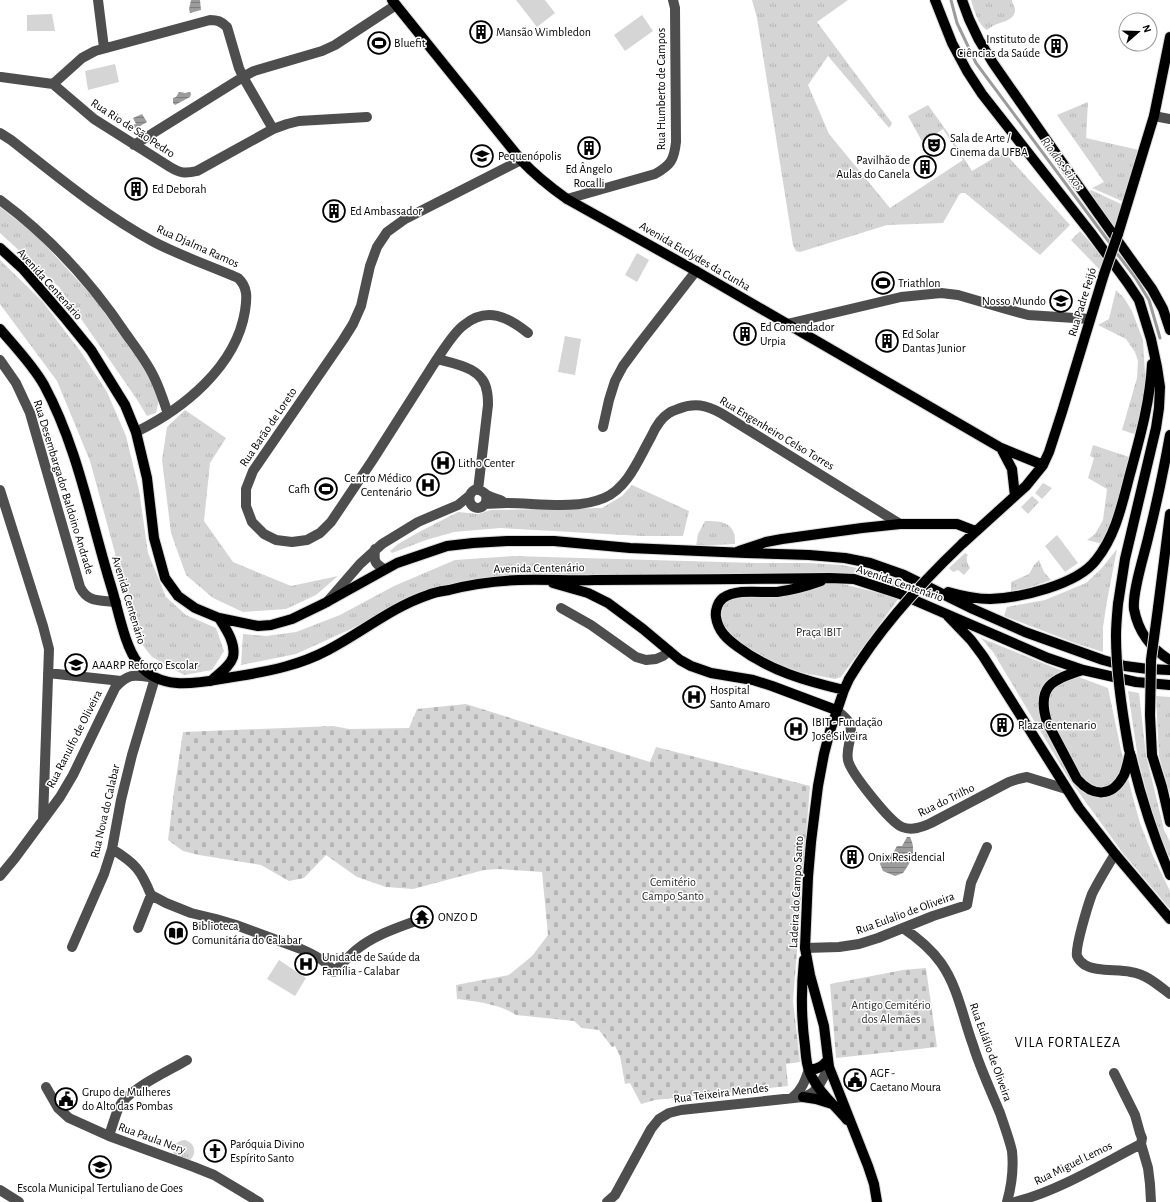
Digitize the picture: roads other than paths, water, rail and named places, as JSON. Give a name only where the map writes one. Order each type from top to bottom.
[{"type":"main road","points":[[935,0],[952,43],[967,71],[982,94],[1091,233],[1139,300],[1153,344],[1160,387],[1159,408],[1156,428],[1125,559],[1118,604],[1116,634],[1119,691],[1130,752],[1145,812],[1170,875]]},
{"type":"main road","points":[[962,0],[979,40],[993,63],[1152,289],[1163,309],[1170,330]]},
{"type":"main road","name":"Avenida Euclydes da Cunha","points":[[394,3],[521,160],[550,187],[567,199],[696,271],[1001,448],[1042,465]]},
{"type":"main road","name":"Rua Padre Feijó","points":[[849,679],[861,659],[888,624],[932,574],[975,531],[1034,477],[1052,445],[1154,116],[1170,36]]},
{"type":"main road","name":"Avenida Centenário","points":[[0,248],[23,269],[91,350],[125,405],[136,432],[147,478],[154,538],[165,578],[178,596],[195,608],[219,618],[258,626],[271,625],[292,619],[325,603],[384,569],[447,546],[507,541],[554,541],[630,548],[809,555],[845,558],[870,563],[904,575],[973,609],[1025,632],[1102,660],[1125,666],[1170,670]]},
{"type":"main road","name":"Avenida Centenário","points":[[0,329],[30,365],[43,384],[62,422],[75,458],[130,650],[138,664],[155,678],[166,682],[193,684],[275,670],[301,662],[328,651],[376,621],[428,595],[489,582],[540,580],[830,578],[854,579],[900,594],[1028,649],[1083,670],[1136,682],[1170,685]]},
{"type":"main road","points":[[918,582],[958,596],[990,599],[1006,598],[1053,587],[1071,580],[1094,563],[1104,549],[1119,515],[1144,424],[1151,376],[1153,344]]},
{"type":"main road","points":[[1170,435],[1150,532],[1138,580],[1134,607],[1141,632],[1151,644],[1170,660]]},
{"type":"main road","points":[[1001,448],[1012,469],[1015,496]]},
{"type":"main road","points":[[1170,514],[1150,660],[1152,755],[1162,787],[1170,822]]},
{"type":"main road","points":[[733,553],[766,542],[782,539],[900,524],[957,524],[975,531]]},
{"type":"main road","points":[[830,578],[791,590],[738,593],[730,595],[723,599],[715,612],[719,629],[724,635],[761,663],[798,678],[844,690]]},
{"type":"main road","points":[[540,580],[588,593],[608,603],[643,629],[680,660],[703,671],[753,680],[836,710]]},
{"type":"main road","points":[[944,612],[984,656],[1079,808],[1115,854],[1170,919]]},
{"type":"main road","points":[[211,681],[233,658],[232,643],[219,618]]},
{"type":"main road","points":[[1083,670],[1063,676],[1056,680],[1049,686],[1043,702],[1047,722],[1077,779],[1090,790],[1106,792],[1114,789],[1124,774],[1130,752]]},
{"type":"main road","name":"Ladeira do Campo Santo","points":[[849,679],[836,710],[824,754],[818,786],[809,863],[805,948],[810,975],[824,1026],[828,1064],[874,1184],[877,1202]]},
{"type":"main road","points":[[1155,684],[1170,689]]},
{"type":"main road","points":[[1162,787],[1170,795]]},
{"type":"main road","points":[[805,948],[801,1000],[809,1069],[818,1087],[853,1128]]},
{"type":"main road","points":[[802,1016],[804,1013],[811,1010],[815,1010],[821,1015]]},
{"type":"main road","points":[[809,1069],[828,1064]]},
{"type":"main road","points":[[803,1097],[816,1099],[835,1106]]},
{"type":"street","points":[[98,0],[104,48]]},
{"type":"street","name":"Rua Humberto de Campos","points":[[567,199],[655,174],[666,168],[671,162],[676,142],[674,0]]},
{"type":"street","points":[[134,145],[254,71],[335,45],[394,3]]},
{"type":"street","points":[[1,76],[53,84],[82,58],[104,48],[210,20],[216,20],[227,26],[242,77],[274,129]]},
{"type":"street","name":"Rua Rio de São Pedro","points":[[53,84],[94,119],[179,172],[188,173],[204,168],[274,129],[299,121],[367,117]]},
{"type":"street","points":[[1154,116],[1170,119]]},
{"type":"street","name":"Rua Djalma Ramos","points":[[0,133],[126,226],[155,242],[238,278],[243,283],[247,301],[245,315],[239,333],[230,352],[219,368],[206,383],[188,399],[156,422],[136,432]]},
{"type":"street","name":"Rua Barão de Loreto","points":[[521,160],[405,219],[387,232],[377,246],[370,266],[361,306],[352,324],[343,340],[253,471],[246,489],[246,506],[252,522],[264,534],[276,540],[292,542],[307,540],[320,533],[331,522],[437,359],[463,325],[477,317],[491,314],[506,318],[516,323],[528,333]]},
{"type":"street","points":[[0,200],[39,232],[94,290],[145,361],[154,378],[168,414]]},
{"type":"street","points":[[603,427],[615,381],[623,366],[696,271]]},
{"type":"street","points":[[787,324],[901,297],[941,293],[958,295],[1028,315],[1090,319]]},
{"type":"street","points":[[437,359],[465,367],[474,372],[483,381],[487,391],[488,405],[483,496],[481,507],[476,508],[471,501],[472,492],[483,496]]},
{"type":"street","name":"Rua Desembargador Baldoino Andrade","points":[[0,360],[16,384],[30,412],[80,587],[88,597],[94,600],[116,602]]},
{"type":"street","name":"Rua Engenheiro Celso Torres","points":[[483,496],[506,503],[557,505],[587,503],[604,498],[617,490],[630,474],[657,425],[669,413],[684,407],[697,405],[714,409],[730,418],[900,524]]},
{"type":"street","points":[[0,490],[49,649],[43,820]]},
{"type":"street","points":[[325,603],[375,549],[395,535],[418,522],[471,501]]},
{"type":"street","points":[[375,549],[374,559],[376,565],[384,569]]},
{"type":"street","points":[[561,608],[591,625],[636,657],[646,660],[656,659],[669,651]]},
{"type":"street","points":[[48,673],[121,681],[127,677],[135,675],[155,678]]},
{"type":"street","name":"Rua Nova do Calabar","points":[[72,947],[104,874],[112,849],[121,800],[130,763],[155,678]]},
{"type":"street","name":"Rua Ranulfo de Oliveira","points":[[0,876],[16,858],[60,797],[73,775],[115,688],[121,681]]},
{"type":"street","name":"Rua do Trilho","points":[[836,710],[851,725],[847,750],[850,766],[857,778],[890,817],[900,826],[910,829],[932,823],[1009,782],[1018,779],[1027,777],[1066,789]]},
{"type":"street","name":"Rua Eulalio de Oliveira","points":[[805,948],[839,947],[859,944],[933,916],[967,905],[972,883],[987,847]]},
{"type":"street","points":[[112,849],[127,858],[136,867],[144,878],[151,895],[191,913],[236,925],[301,948],[327,964],[334,972],[357,950],[372,940],[393,929],[421,919]]},
{"type":"street","points":[[1115,854],[1092,895],[1077,948],[1077,956],[1080,962],[1086,966],[1132,972],[1143,975],[1170,994]]},
{"type":"street","points":[[138,928],[151,895]]},
{"type":"street","name":"Rua Eulálio de Oliveira","points":[[903,928],[918,938],[929,948],[942,963],[950,978],[973,1046],[1006,1130],[1014,1169],[1012,1185],[1007,1202]]},
{"type":"street","points":[[109,1136],[119,1107],[132,1092],[187,1060]]},
{"type":"street","name":"Rua Teixeira Mendes","points":[[607,1202],[615,1195],[651,1129],[659,1119],[669,1113],[681,1110],[803,1097],[812,1093],[818,1087],[828,1064]]},
{"type":"street","points":[[792,1098],[802,1088],[809,1069]]},
{"type":"street","points":[[1114,1072],[1135,1115],[1142,1138],[1141,1144],[1148,1168],[1151,1202]]},
{"type":"street","name":"Rua Paula Nery","points":[[46,1087],[58,1108],[69,1118],[109,1136],[214,1175],[259,1202]]},
{"type":"street","name":"Rua Miguel Lemos","points":[[1015,1202],[1039,1194],[1074,1179],[1141,1144]]},
{"type":"street","points":[[0,1190],[19,1202]]},
{"type":"waterway","name":"Rio dos Seixos","points":[[951,0],[957,23],[976,63],[1112,246]]},
{"type":"waterway","name":"Rio dos Seixos","points":[[1115,251],[1135,277],[1149,300],[1160,338]]},
{"type":"place","name":"Mansão Wimbledon","points":[[481,32]]},
{"type":"place","name":"Bluefit","points":[[379,43]]},
{"type":"place","name":"Instituto de Ciências da Saúde","points":[[1056,46]]},
{"type":"place","name":"Sala de Arte / Cinema da UFBA","points":[[934,145]]},
{"type":"place","name":"Ed Ângelo Rocalli","points":[[589,148]]},
{"type":"place","name":"Pequenópolis","points":[[482,156]]},
{"type":"place","name":"Pavilhão de Aulas do Canela","points":[[925,167]]},
{"type":"place","name":"Ed Deborah","points":[[136,189]]},
{"type":"place","name":"Ed Ambassador","points":[[334,211]]},
{"type":"place","name":"Triathlon","points":[[883,283]]},
{"type":"place","name":"Nosso Mundo","points":[[1061,301]]},
{"type":"place","name":"Ed Comendador Urpia","points":[[745,334]]},
{"type":"place","name":"Ed Solar Dantas Junior","points":[[887,341]]},
{"type":"place","name":"Litho Center","points":[[443,463]]},
{"type":"place","name":"Centro Médico Centenário","points":[[428,485]]},
{"type":"place","name":"Cafh","points":[[326,489]]},
{"type":"place","name":"AAARP Reforço Escolar","points":[[76,665]]},
{"type":"place","name":"Hospital Santo Amaro","points":[[694,697]]},
{"type":"place","name":"Plaza Centenario","points":[[1002,725]]},
{"type":"place","name":"IBIT - Fundação José Silveira","points":[[796,729]]},
{"type":"place","name":"Onix Residencial","points":[[852,857]]},
{"type":"place","name":"ONZO D","points":[[422,917]]},
{"type":"place","name":"Biblioteca Comunitária do Calabar","points":[[176,933]]},
{"type":"place","name":"Unidade de Saúde da Família - Calabar","points":[[306,964]]},
{"type":"place","name":"AGF - Caetano Moura","points":[[855,1080]]},
{"type":"place","name":"Grupo de Mulheres do Alto das Pombas","points":[[66,1099]]},
{"type":"place","name":"Paróquia Divino Espírito Santo","points":[[215,1151]]},
{"type":"place","name":"Escola Municipal Tertuliano de Goes","points":[[100,1167]]},
{"type":"district","name":"VILA FORTALEZA","points":[[1068,1042]]},
{"type":"park label","name":"Praça IBIT","points":[[819,632]]},
{"type":"park label","name":"Cemitério Campo Santo","points":[[673,889]]},
{"type":"park label","name":"Antigo Cemitério dos Alemães","points":[[891,1012]]}]
